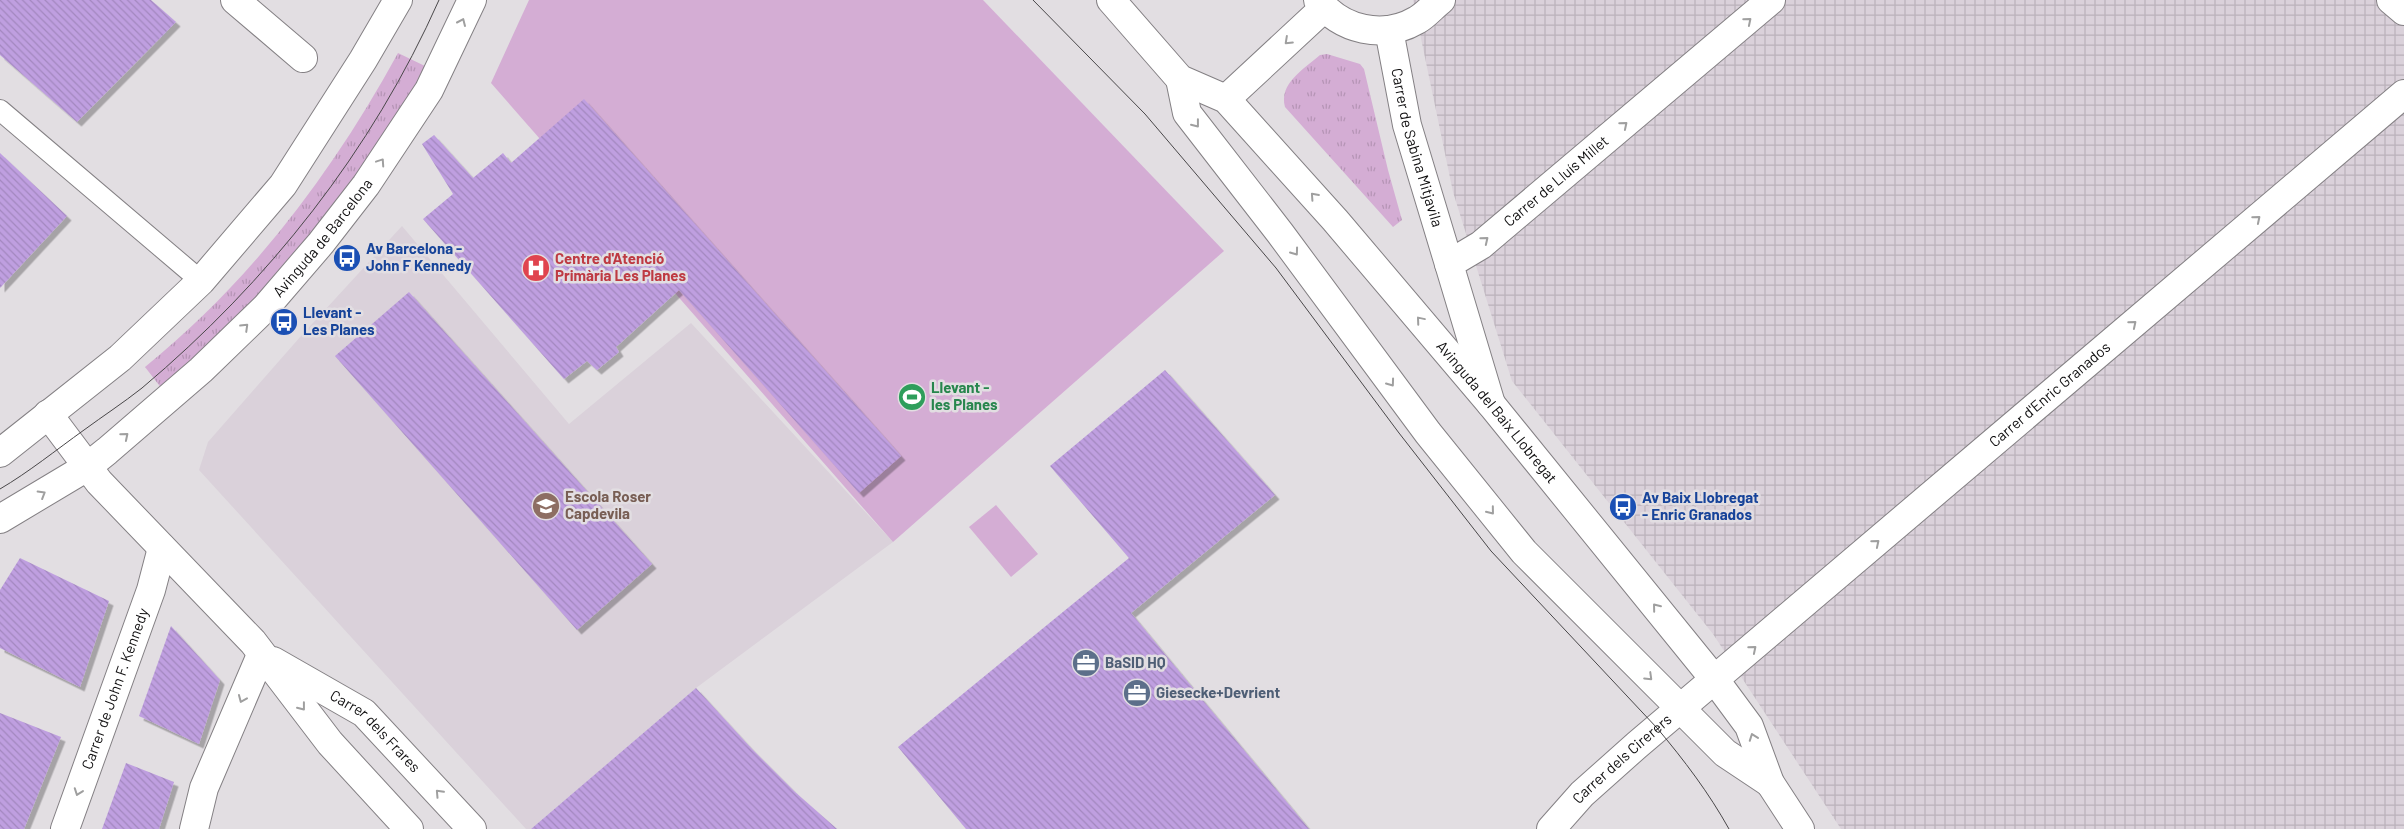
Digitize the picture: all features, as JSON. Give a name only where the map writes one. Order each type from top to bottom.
[{"type":"street","points":[[235,0],[303,58]]},
{"type":"street","points":[[0,453],[120,358],[201,281],[283,185],[363,60],[398,0]]},
{"type":"street","name":"Avinguda de Barcelona","points":[[0,519],[87,467],[201,370],[266,307],[321,244],[366,185],[429,90],[472,0]]},
{"type":"street","name":"Avinguda del Baix Llobregat","points":[[1110,0],[1180,79],[1226,99],[1334,220],[1491,404],[1698,694],[1725,753],[1770,783]]},
{"type":"street","points":[[1226,99],[1321,4],[1342,23],[1369,31],[1389,30],[1417,20],[1440,0]]},
{"type":"street","name":"Carrer de Lluís Millet","points":[[1449,264],[1488,238],[1771,0]]},
{"type":"street","points":[[2391,0],[2404,11]]},
{"type":"street","name":"Carrer de Sabina Mitjavila","points":[[1389,30],[1407,126],[1449,264]]},
{"type":"street","name":"Avinguda del Baix Llobregat","points":[[1180,79],[1187,113],[1280,233],[1428,433],[1524,552],[1698,694],[1749,726],[1770,783],[1800,829]]},
{"type":"street","name":"Carrer d'Enric Granados","points":[[1698,694],[2404,94]]},
{"type":"street","points":[[1449,264],[1491,404]]},
{"type":"street","name":"Carrer dels Frares","points":[[48,414],[87,467],[253,642],[261,655],[330,743],[410,829]]},
{"type":"street","name":"Carrer de John F. Kennedy","points":[[65,829],[151,590],[162,548]]},
{"type":"street","points":[[194,829],[204,788],[261,655]]},
{"type":"street","name":"Carrer dels Frares","points":[[261,655],[364,713],[472,829]]},
{"type":"street","name":"Carrer dels Cirerers","points":[[1551,829],[1582,794],[1698,694]]},
{"type":"lane","points":[[0,110],[201,281]]},
{"type":"shaded area","points":[[1413,0],[2404,0],[2404,829],[1841,829],[1713,634],[1512,381],[1453,192]]},
{"type":"shaded area","name":"Escola Roser Capdevila","points":[[402,226],[569,424],[691,323],[893,542],[696,688],[531,829],[526,829],[199,470],[208,442],[301,336]]},
{"type":"green space","name":"Llevant - les Planes","points":[[529,0],[983,0],[1224,251],[893,542],[491,83]]},
{"type":"green space","points":[[398,53],[427,67],[347,189],[294,258],[263,293],[162,389],[145,367],[184,334],[220,298],[287,222],[346,140]]},
{"type":"green space","points":[[1327,54],[1360,64],[1364,69],[1402,220],[1393,227],[1285,107],[1284,98],[1289,84],[1320,55]]},
{"type":"green space","points":[[996,505],[1038,554],[1011,577],[969,527]]},
{"type":"building","points":[[0,0],[151,0],[176,22],[77,122],[0,55]]},
{"type":"building","points":[[584,99],[901,456],[859,493],[679,290],[616,347],[619,352],[597,370],[587,361],[564,379],[423,219],[453,194],[422,144],[434,135],[473,178],[503,153],[511,163]]},
{"type":"building","points":[[0,153],[67,216],[0,288]]},
{"type":"building","points":[[409,292],[652,564],[577,630],[335,356]]},
{"type":"building","name":"BaSID HQ","points":[[1165,370],[1275,495],[1131,613],[1309,829],[966,829],[898,747],[1129,558],[1050,466]]},
{"type":"building","points":[[20,558],[109,601],[80,687],[0,648],[0,590]]},
{"type":"building","points":[[171,626],[220,680],[199,744],[139,716]]},
{"type":"building","points":[[696,688],[751,748],[795,792],[837,829],[531,829]]},
{"type":"building","points":[[0,713],[61,737],[24,829],[0,829]]},
{"type":"building","points":[[126,763],[174,782],[159,829],[102,829]]},
{"type":"tram line","points":[[0,489],[142,388],[232,304],[274,258],[313,211],[349,161],[382,109],[412,56],[439,0]]},
{"type":"tram line","points":[[1033,0],[1145,114],[1276,268],[1399,433],[1491,551],[1657,728],[1696,777],[1729,829]]},
{"type":"place","name":"Av Barcelona - John F Kennedy","points":[[347,258]]},
{"type":"place","name":"Centre d'Atenció Primària Les Planes","points":[[536,268]]},
{"type":"place","name":"Llevant - Les Planes","points":[[284,322]]},
{"type":"place","name":"Llevant - les Planes","points":[[912,397]]},
{"type":"place","name":"Escola Roser Capdevila","points":[[546,506]]},
{"type":"place","name":"Av Baix Llobregat - Enric Granados","points":[[1623,507]]},
{"type":"place","name":"BaSID HQ","points":[[1086,663]]},
{"type":"place","name":"Giesecke+Devrient","points":[[1137,693]]}]
